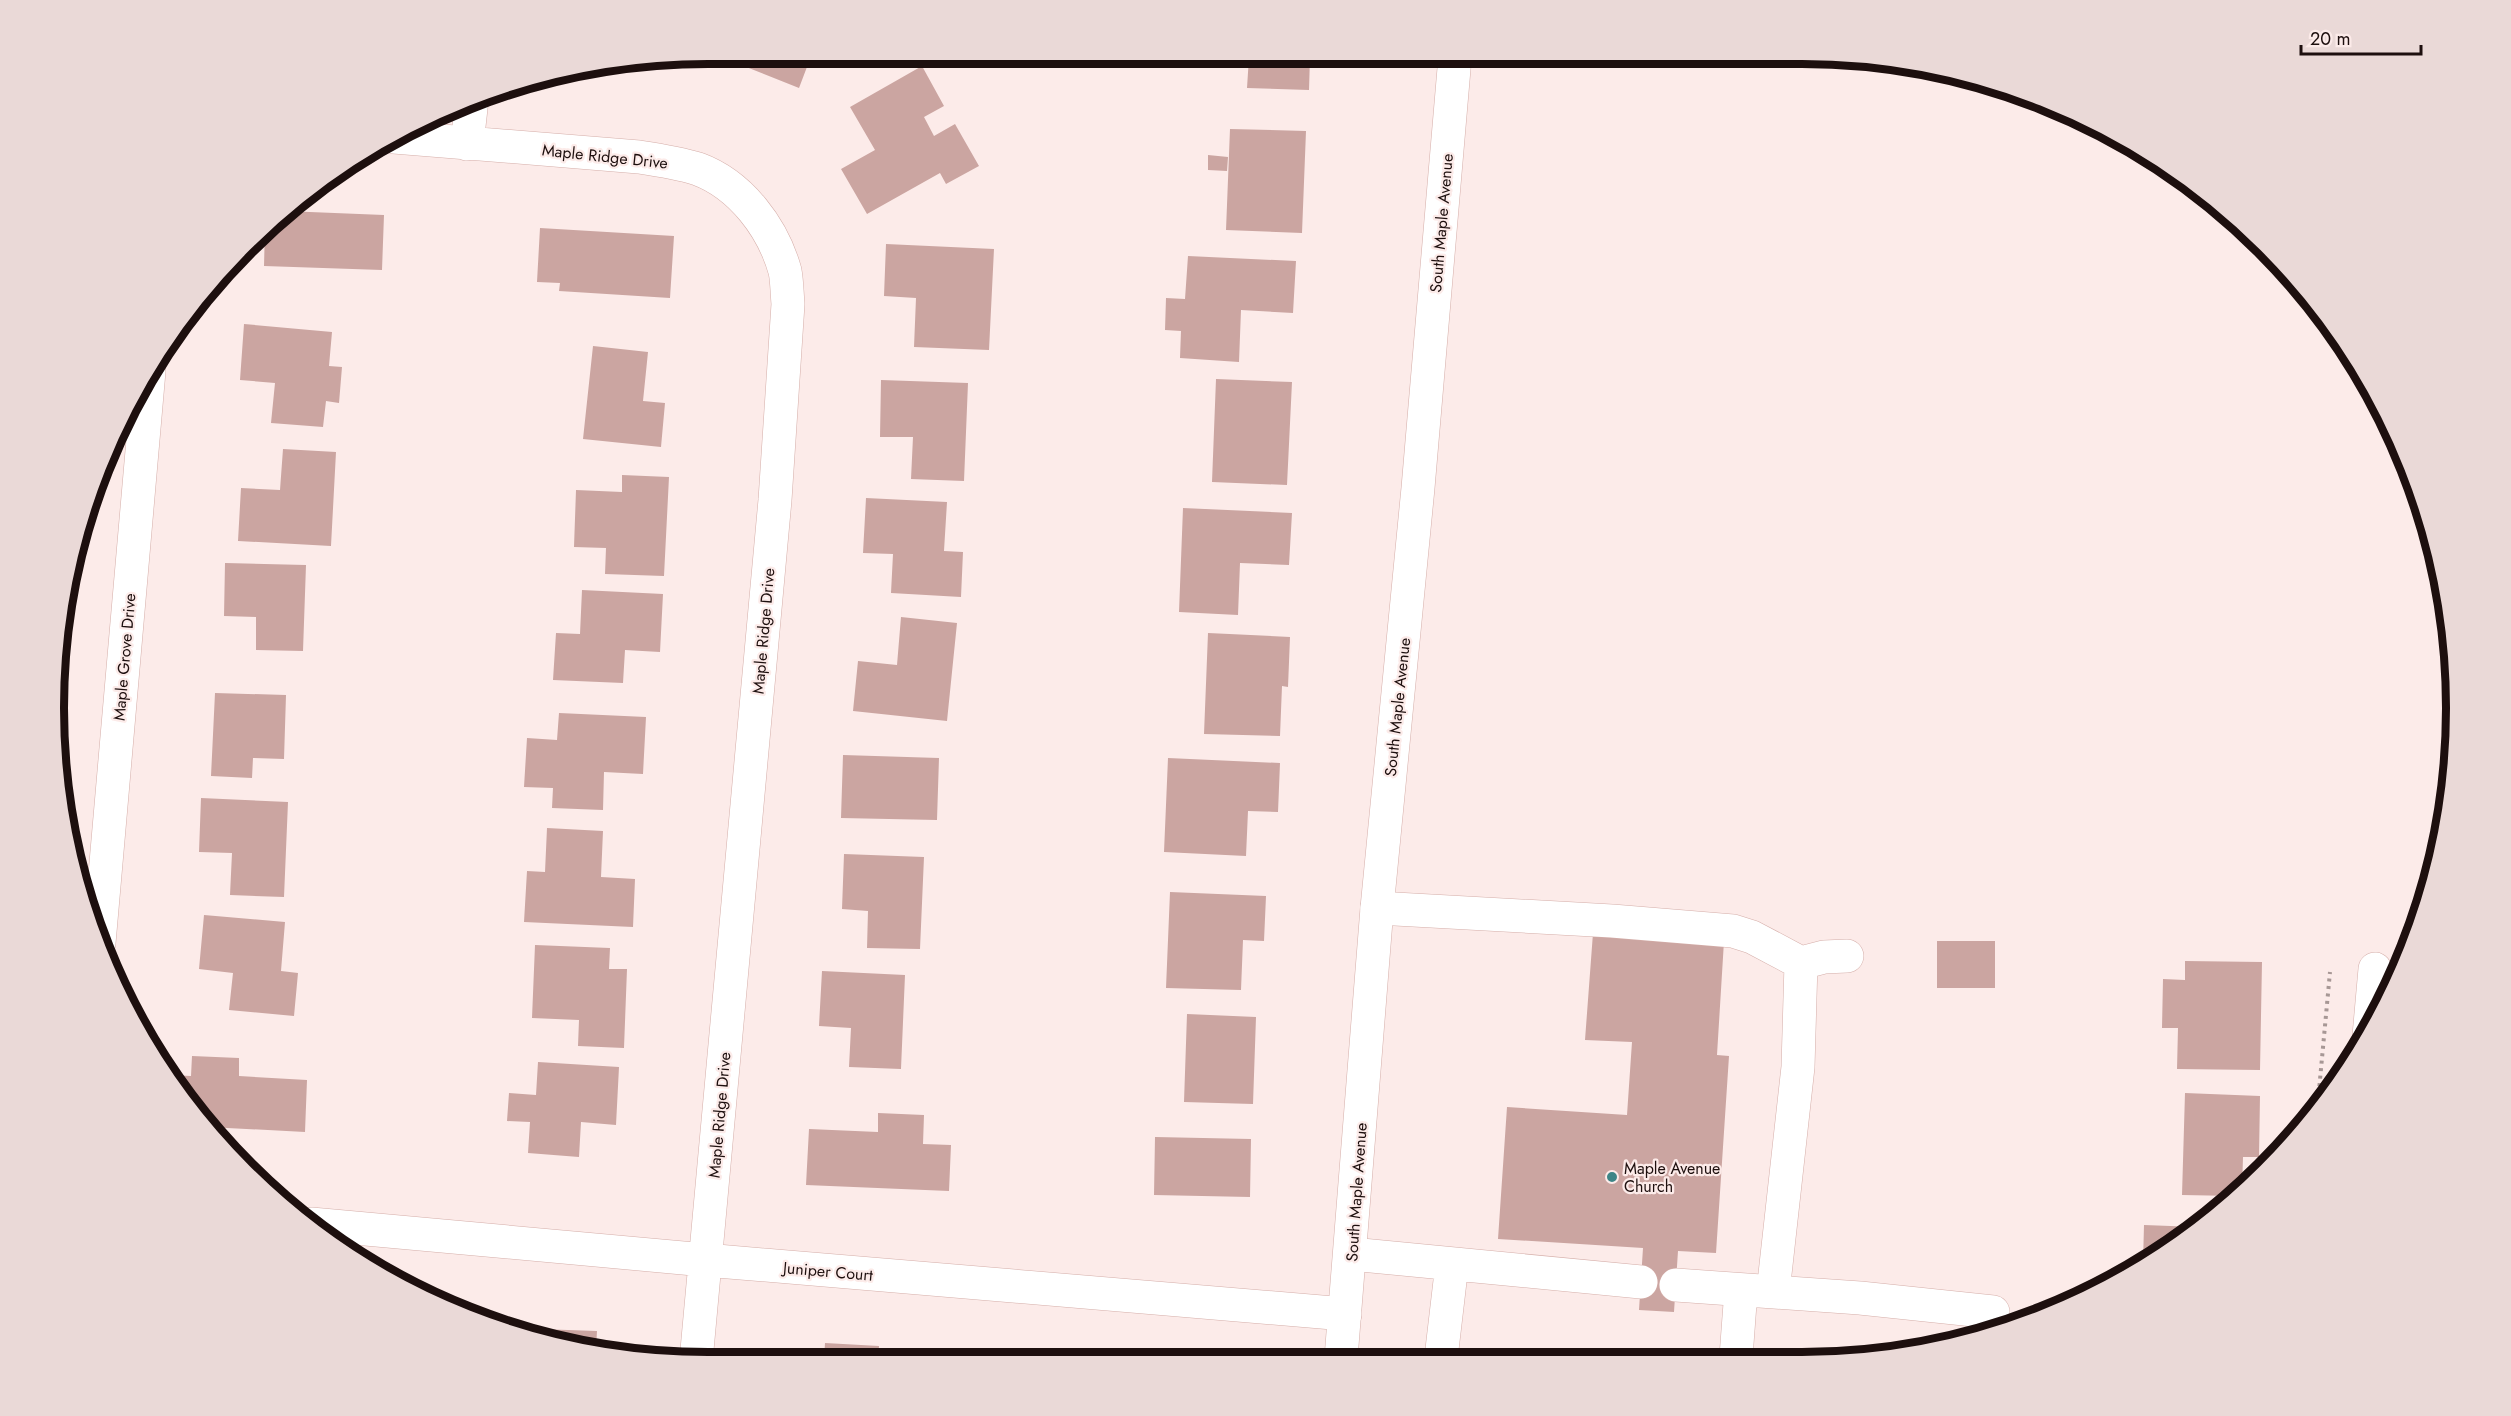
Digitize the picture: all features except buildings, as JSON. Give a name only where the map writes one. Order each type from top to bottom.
[{"type":"street","name":"South Maple Avenue","points":[[1342,1352],[1377,908],[1418,489],[1454,64]]},
{"type":"street","points":[[409,138],[467,144],[471,110]]},
{"type":"street","name":"Maple Ridge Drive","points":[[467,144],[639,157],[700,170],[730,187],[755,211],[774,240],[785,273],[788,304],[775,500],[697,1351]]},
{"type":"street","name":"Maple Grove Drive","points":[[101,920],[147,393]]},
{"type":"street","points":[[1377,908],[1612,921],[1733,931],[1752,937],[1801,963],[1824,957],[1847,956]]},
{"type":"street","points":[[1738,1352],[1757,1291],[1798,1067],[1801,963]]},
{"type":"street","points":[[2371,1009],[2375,969]]},
{"type":"street","name":"Juniper Court","points":[[325,1225],[1345,1314]]},
{"type":"street","points":[[1351,1254],[1641,1282]]},
{"type":"street","points":[[1442,1352],[1452,1264]]},
{"type":"street","points":[[1676,1285],[1993,1312],[1992,1323]]},
{"type":"path","points":[[2320,1092],[2330,972]]},
{"type":"place","name":"Maple Avenue Church","points":[[1612,1177]]}]
